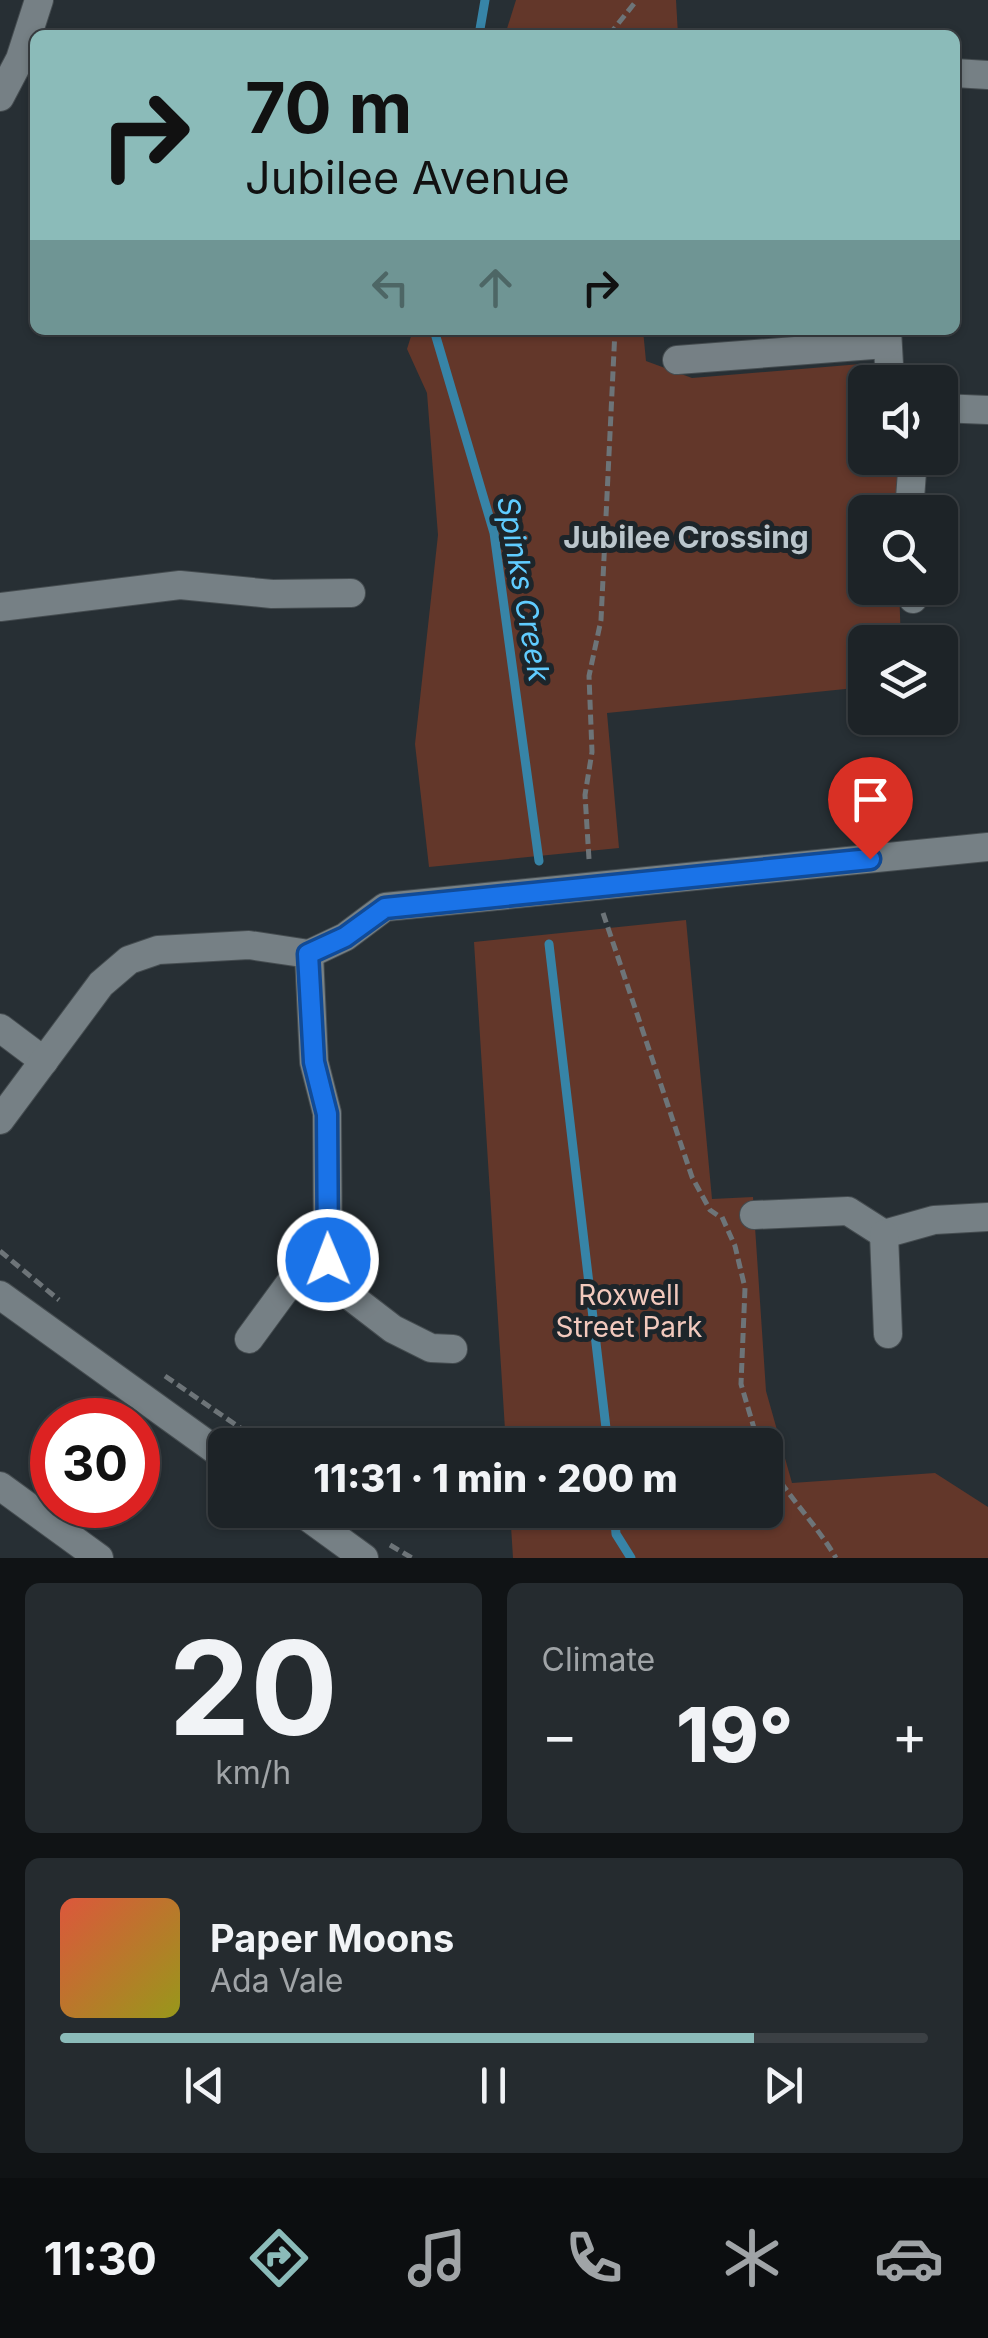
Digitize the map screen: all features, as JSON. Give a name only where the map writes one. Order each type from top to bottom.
[{"type":"street","points":[[0,97],[20,59],[39,0]]},
{"type":"street","points":[[960,73],[988,75]]},
{"type":"street","points":[[677,360],[886,337],[888,365]]},
{"type":"street","points":[[958,409],[988,410]]},
{"type":"street","points":[[0,607],[180,584],[272,594],[351,593]]},
{"type":"street","points":[[0,1120],[101,984],[129,960],[158,950],[249,945],[308,954],[345,937],[385,908],[988,847]]},
{"type":"street","points":[[308,954],[314,1062],[327,1114],[328,1260],[354,1299],[393,1328],[430,1348],[453,1349]]},
{"type":"street","points":[[0,1028],[44,1060]]},
{"type":"street","points":[[754,1215],[848,1211],[884,1234],[934,1220],[988,1216]]},
{"type":"street","points":[[884,1234],[888,1334]]},
{"type":"street","points":[[249,1338],[290,1283],[328,1260]]},
{"type":"street","points":[[0,1295],[208,1446]]},
{"type":"street","points":[[4,1497],[99,1558]]},
{"type":"street","points":[[323,1528],[364,1558]]},
{"type":"path","points":[[613,30],[637,0]]},
{"type":"path","points":[[616,335],[600,620],[589,676],[592,752],[585,795],[593,886],[692,1177],[736,1246],[745,1288],[741,1384],[754,1428]]},
{"type":"path","points":[[720,1217],[754,1215]]},
{"type":"path","points":[[0,1251],[68,1307]]},
{"type":"path","points":[[160,1373],[240,1428]]},
{"type":"path","points":[[783,1490],[824,1537],[836,1558]]},
{"type":"green space","points":[[516,0],[676,0],[678,30],[507,30]]},
{"type":"green space","points":[[411,335],[643,335],[646,361],[692,378],[848,365],[848,475],[900,475],[900,495],[848,495],[848,605],[900,605],[900,625],[848,625],[848,689],[607,713],[619,848],[429,867],[415,744],[438,535],[427,393],[407,349]]},
{"type":"green space","name":"Roxwell Street Park","points":[[686,920],[712,1199],[753,1197],[766,1391],[776,1428],[505,1428],[474,942]]},
{"type":"green space","name":"Roxwell Street Park","points":[[783,1451],[792,1483],[935,1473],[988,1507],[988,1558],[513,1558],[511,1528],[783,1528]]},
{"type":"waterway","name":"Spinks Creek","points":[[480,30],[485,0]]},
{"type":"waterway","name":"Spinks Creek","points":[[435,335],[494,533],[539,861]]},
{"type":"waterway","name":"Spinks Creek","points":[[549,944],[606,1428]]},
{"type":"waterway","name":"Spinks Creek","points":[[616,1528],[631,1558]]},
{"type":"district","name":"Jubilee Crossing","points":[[686,538]]},
{"type":"route","points":[[328,1260],[327,1114],[314,1062],[308,954],[345,937],[385,908],[870,859]]}]
